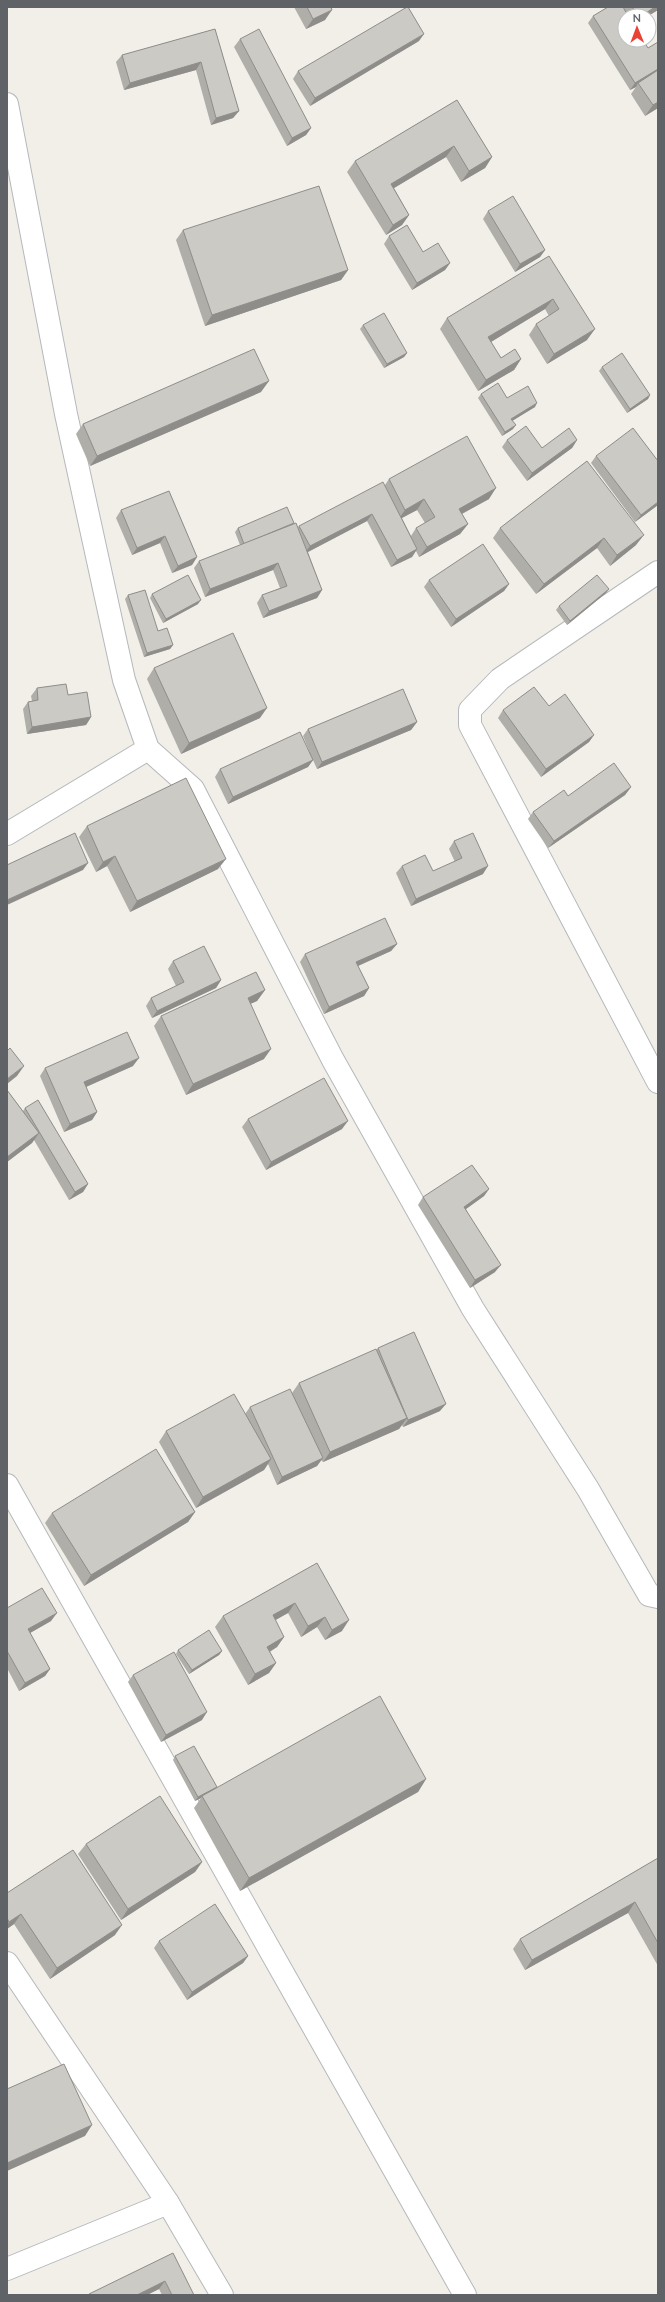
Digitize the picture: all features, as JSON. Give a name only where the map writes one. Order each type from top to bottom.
[{"type":"street","points":[[7,104],[69,429],[124,680],[148,749],[193,789],[333,1060],[472,1309],[588,1488],[649,1595],[658,1597]]},
{"type":"street","points":[[658,572],[500,679],[470,710],[470,726],[658,1082]]},
{"type":"street","points":[[7,834],[148,749]]},
{"type":"street","points":[[7,1485],[465,2295]]},
{"type":"street","points":[[7,1962],[168,2203],[222,2295]]},
{"type":"street","points":[[7,2269],[168,2203]]},
{"type":"building","points":[[307,7],[331,7],[332,10],[313,19]]},
{"type":"building","points":[[407,7],[424,34],[315,98],[298,71]]},
{"type":"building","points":[[608,7],[623,7],[617,8],[617,48],[657,48],[658,42],[658,69],[635,83],[593,16]]},
{"type":"building","points":[[632,7],[655,7],[653,8]]},
{"type":"building","points":[[215,29],[239,111],[216,118],[201,62],[130,83],[122,55]]},
{"type":"building","points":[[259,29],[311,128],[292,138],[240,39]]},
{"type":"building","points":[[658,70],[658,102],[653,105],[638,83]]},
{"type":"building","points":[[457,100],[492,157],[469,171],[454,146],[391,184],[409,215],[393,225],[355,161]]},
{"type":"building","points":[[319,186],[348,270],[212,315],[183,230]]},
{"type":"building","points":[[513,196],[545,250],[520,264],[488,211]]},
{"type":"building","points":[[407,225],[423,252],[438,243],[450,263],[417,283],[389,236]]},
{"type":"building","points":[[549,256],[595,329],[554,354],[536,324],[559,309],[553,299],[488,337],[501,358],[515,349],[521,359],[486,380],[447,318]]},
{"type":"building","points":[[384,313],[407,353],[387,364],[363,325]]},
{"type":"building","points":[[254,349],[269,381],[97,456],[83,424]]},
{"type":"building","points":[[622,353],[650,395],[630,409],[602,367]]},
{"type":"building","points":[[498,383],[507,398],[528,386],[537,403],[511,419],[516,425],[505,432],[481,394]]},
{"type":"building","points":[[526,426],[542,448],[569,428],[577,440],[532,473],[507,440]]},
{"type":"building","points":[[633,428],[658,461],[658,502],[641,515],[596,456]]},
{"type":"building","points":[[467,436],[496,488],[459,509],[468,524],[427,547],[416,528],[435,517],[424,499],[405,510],[389,479]]},
{"type":"building","points":[[587,461],[644,535],[617,555],[604,538],[544,584],[500,528]]},
{"type":"building","points":[[383,482],[417,549],[397,560],[372,514],[310,546],[299,526]]},
{"type":"building","points":[[169,491],[197,557],[178,566],[165,536],[137,548],[121,510]]},
{"type":"building","points":[[287,507],[294,523],[244,544],[238,528]]},
{"type":"building","points":[[296,523],[322,590],[269,611],[262,595],[287,586],[278,563],[210,589],[199,561]]},
{"type":"building","points":[[483,544],[509,584],[456,619],[429,580]]},
{"type":"building","points":[[188,575],[201,600],[166,619],[152,594]]},
{"type":"building","points":[[597,575],[609,589],[570,621],[559,606]]},
{"type":"building","points":[[145,590],[158,631],[167,628],[173,645],[147,653],[128,595]]},
{"type":"building","points":[[233,633],[267,708],[189,743],[154,668]]},
{"type":"building","points":[[66,684],[68,695],[87,692],[91,717],[32,727],[28,702],[38,700],[37,688]]},
{"type":"building","points":[[534,687],[549,706],[565,694],[594,735],[546,769],[503,710]]},
{"type":"building","points":[[403,689],[417,722],[322,762],[308,729]]},
{"type":"building","points":[[300,732],[313,760],[233,797],[220,769]]},
{"type":"building","points":[[614,763],[631,787],[554,841],[533,812],[564,790],[568,796]]},
{"type":"building","points":[[186,778],[226,859],[137,901],[115,856],[103,862],[87,826]]},
{"type":"building","points":[[75,833],[88,863],[7,900],[7,865]]},
{"type":"building","points":[[473,833],[488,866],[416,899],[402,866],[425,855],[433,871],[462,858],[454,841]]},
{"type":"building","points":[[385,918],[397,944],[356,962],[369,988],[329,1007],[305,954]]},
{"type":"building","points":[[204,946],[221,980],[157,1011],[151,998],[184,982],[173,961]]},
{"type":"building","points":[[256,972],[265,990],[248,998],[271,1049],[193,1084],[161,1016]]},
{"type":"building","points":[[127,1032],[139,1058],[84,1082],[97,1112],[70,1124],[45,1068]]},
{"type":"building","points":[[10,1048],[24,1066],[7,1079],[7,1051]]},
{"type":"building","points":[[324,1078],[348,1121],[271,1162],[248,1119]]},
{"type":"building","points":[[7,1090],[39,1133],[7,1157]]},
{"type":"building","points":[[38,1100],[88,1184],[75,1192],[25,1108]]},
{"type":"building","points":[[472,1165],[489,1189],[464,1207],[501,1265],[475,1280],[423,1197]]},
{"type":"building","points":[[414,1332],[446,1404],[408,1420],[378,1348]]},
{"type":"building","points":[[376,1349],[407,1418],[330,1452],[299,1383]]},
{"type":"building","points":[[290,1389],[323,1458],[282,1477],[250,1407]]},
{"type":"building","points":[[234,1394],[271,1459],[203,1497],[166,1431]]},
{"type":"building","points":[[156,1449],[195,1512],[91,1575],[52,1513]]},
{"type":"building","points":[[317,1563],[349,1620],[332,1630],[325,1617],[308,1626],[295,1603],[273,1615],[284,1637],[267,1647],[276,1663],[255,1674],[223,1616]]},
{"type":"building","points":[[42,1588],[57,1613],[28,1629],[50,1669],[25,1683],[7,1651],[7,1608]]},
{"type":"building","points":[[209,1630],[222,1651],[192,1670],[178,1650]]},
{"type":"building","points":[[174,1652],[207,1712],[166,1735],[133,1675]]},
{"type":"building","points":[[380,1696],[426,1779],[249,1878],[202,1796]]},
{"type":"building","points":[[194,1746],[217,1787],[198,1797],[175,1756]]},
{"type":"building","points":[[160,1796],[202,1862],[128,1909],[86,1844]]},
{"type":"building","points":[[73,1850],[122,1925],[57,1968],[21,1914],[9,1922],[7,1918],[7,1893]]},
{"type":"building","points":[[658,1858],[658,1943],[635,1902],[532,1960],[520,1939]]},
{"type":"building","points":[[215,1904],[248,1956],[192,1992],[159,1941]]},
{"type":"building","points":[[64,2064],[92,2125],[7,2163],[7,2089]]},
{"type":"building","points":[[173,2253],[194,2295],[172,2295],[165,2281],[137,2295],[89,2295],[89,2294]]}]
